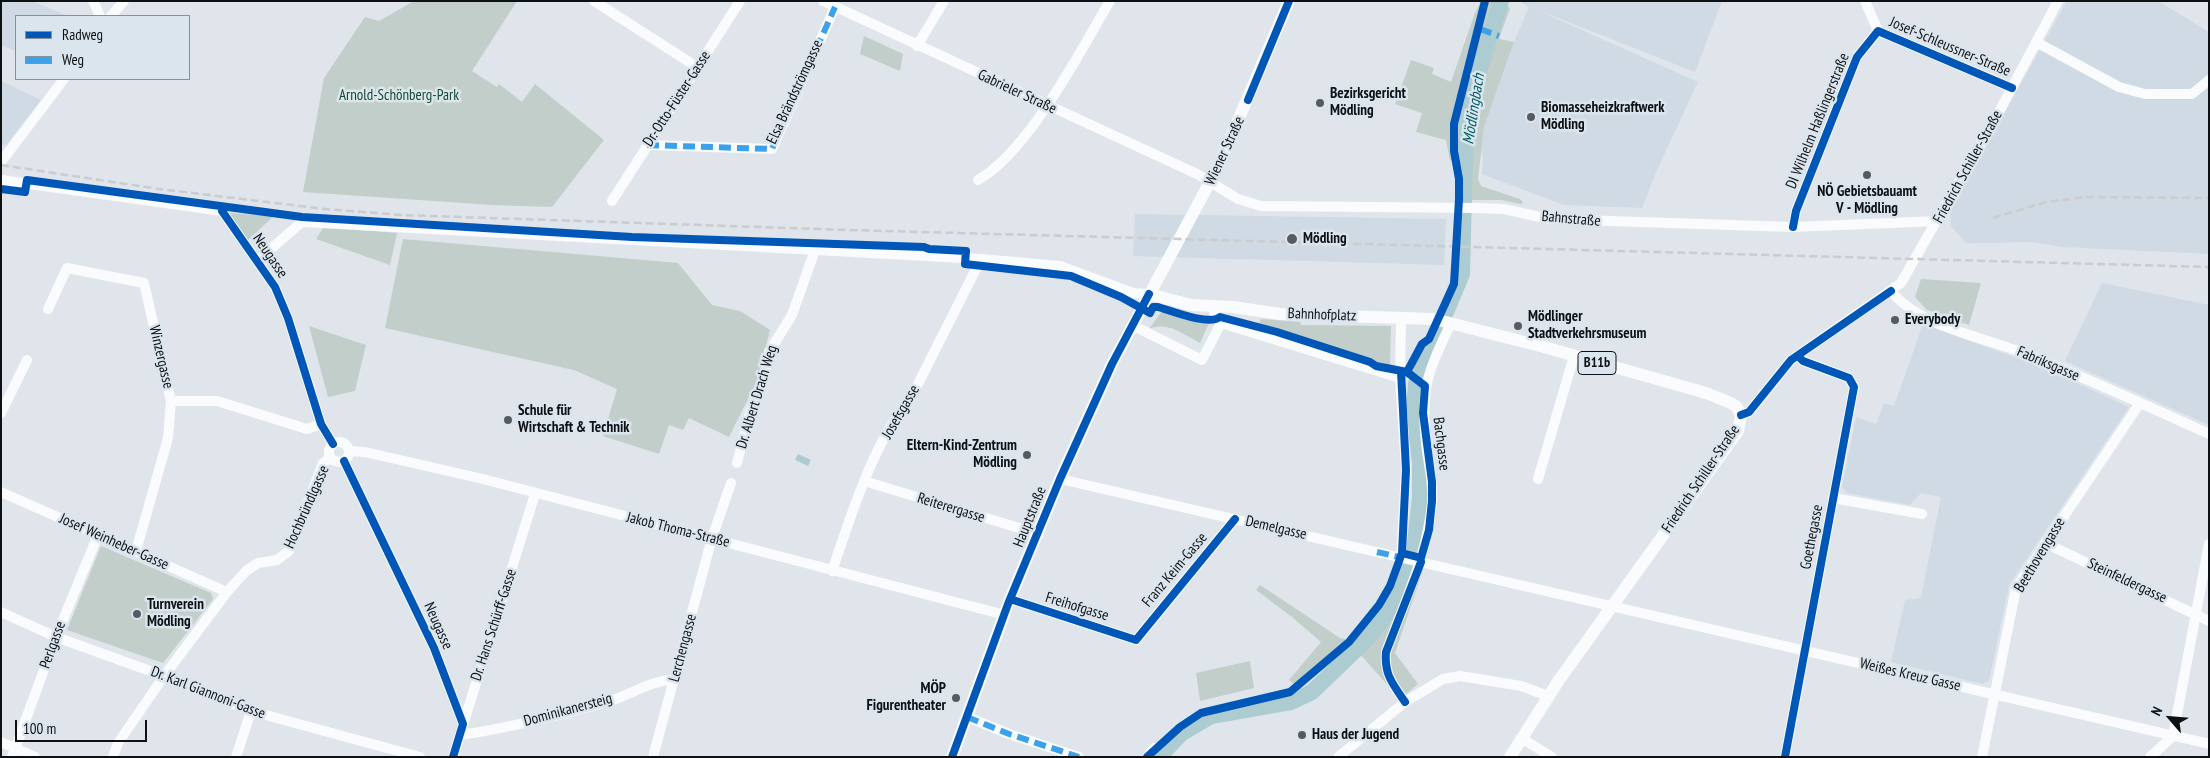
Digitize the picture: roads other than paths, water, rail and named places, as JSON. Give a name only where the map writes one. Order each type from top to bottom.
[{"type":"main road","name":"Wiener Straße","points":[[1149,294],[1210,182],[1239,123],[1290,1]]},
{"type":"main road","name":"Bahnhofplatz","points":[[1149,294],[1191,305],[1233,306],[1280,314],[1432,318],[1449,323]]},
{"type":"main road","name":"Hauptstraße","points":[[952,757],[1004,614],[1060,479],[1112,364],[1149,294]]},
{"type":"main road","name":"B11b","points":[[1449,323],[1706,393],[1737,407],[1741,415]]},
{"type":"main road","name":"Friedrich Schiller-Straße","points":[[1510,757],[1548,696],[1738,431],[1741,415]]},
{"type":"street","points":[[93,1],[100,15]]},
{"type":"street","points":[[112,15],[124,1]]},
{"type":"street","points":[[594,1],[697,67]]},
{"type":"street","name":"Dr.-Otto-Füster-Gasse","points":[[613,199],[740,1]]},
{"type":"street","name":"Gabrieler Straße","points":[[823,1],[1197,174],[1210,182]]},
{"type":"street","points":[[917,46],[944,1]]},
{"type":"street","points":[[978,180],[994,171],[1047,106],[1110,1]]},
{"type":"street","name":"Josef-Schleussner-Straße","points":[[1865,1],[1878,31],[2012,88]]},
{"type":"street","name":"Friedrich Schiller-Straße","points":[[1741,415],[1749,412],[1791,360],[1901,283],[2012,88],[2054,2]]},
{"type":"street","name":"Elsa Brändströmgasse","points":[[647,145],[772,149],[835,6]]},
{"type":"street","name":"DI Wilhelm Haßlingerstraße","points":[[1793,227],[1796,211],[1854,63],[1870,38],[1878,31]]},
{"type":"street","points":[[2036,42],[2119,87],[2145,94],[2192,94],[2209,80]]},
{"type":"street","points":[[1,162],[63,80]]},
{"type":"street","name":"Neugasse","points":[[1,180],[222,211],[258,260],[275,287],[288,318],[321,424],[333,444]]},
{"type":"street","name":"Bahnstraße","points":[[1210,182],[1238,199],[1261,206],[1478,208],[1504,210],[1549,219],[1793,227],[1938,221]]},
{"type":"street","points":[[258,260],[302,222],[981,259],[1060,266],[1133,293],[1149,294]]},
{"type":"street","name":"Dr. Albert Drach Weg","points":[[737,463],[750,413],[764,381],[769,352],[792,315],[815,250]]},
{"type":"street","name":"Josefsgasse","points":[[832,571],[864,481],[897,415],[909,402],[981,259]]},
{"type":"street","name":"Winzergasse","points":[[48,309],[67,268],[144,283],[171,402],[168,438],[136,551]]},
{"type":"street","name":"Fabriksgasse","points":[[1891,291],[1915,312],[1932,320],[2030,355],[2209,434]]},
{"type":"street","points":[[1132,325],[1202,360],[1222,323],[1214,314],[1215,307]]},
{"type":"street","points":[[1401,318],[1400,378],[1406,470],[1402,556]]},
{"type":"street","name":"Bahnhofplatz","points":[[1222,323],[1400,378]]},
{"type":"street","name":"Bachgasse","points":[[1405,702],[1387,674],[1385,665],[1386,652],[1429,530],[1432,482],[1423,413],[1424,386],[1449,323]]},
{"type":"street","points":[[1538,479],[1574,356]]},
{"type":"street","name":"Goethegasse","points":[[1785,757],[1854,384],[1849,378],[1803,361],[1798,356]]},
{"type":"street","points":[[1,413],[27,360]]},
{"type":"street","points":[[171,402],[217,401],[308,429],[321,424]]},
{"type":"street","name":"Beethovengasse","points":[[1982,757],[2016,588],[2140,403]]},
{"type":"street","points":[[344,443],[349,451],[348,457],[344,461],[335,462],[330,458],[328,452],[333,444],[344,443]]},
{"type":"street","name":"Jakob Thoma-Straße","points":[[349,451],[365,452],[483,479],[832,571],[1004,614]]},
{"type":"street","name":"Hochbründlgasse","points":[[113,757],[118,743],[164,676],[227,592],[258,563],[277,560],[289,551],[323,463],[330,458]]},
{"type":"street","name":"Neugasse","points":[[344,461],[434,648],[463,724]]},
{"type":"street","name":"Demelgasse","points":[[1060,479],[1402,556],[1418,562]]},
{"type":"street","name":"Reiterergasse","points":[[864,481],[1038,534]]},
{"type":"street","points":[[712,538],[731,483]]},
{"type":"street","name":"Josef Weinheber-Gasse","points":[[1,492],[227,592]]},
{"type":"street","name":"Dr. Hans Schürff-Gasse","points":[[453,757],[535,494]]},
{"type":"street","points":[[1833,498],[1922,514]]},
{"type":"street","name":"Franz Keim-Gasse","points":[[1136,640],[1235,519]]},
{"type":"street","name":"Perlgasse","points":[[14,752],[56,637],[98,535]]},
{"type":"street","name":"Lerchengasse","points":[[653,757],[712,538]]},
{"type":"street","name":"Steinfeldergasse","points":[[2045,543],[2196,613],[2209,621]]},
{"type":"street","points":[[2150,757],[2173,736],[2209,544]]},
{"type":"street","points":[[1418,562],[1612,605]]},
{"type":"street","name":"Freihofgasse","points":[[1010,600],[1136,640]]},
{"type":"street","name":"Weißes Kreuz Gasse","points":[[1612,605],[2209,744]]},
{"type":"street","name":"Dr. Karl Giannoni-Gasse","points":[[1,612],[56,637],[164,676],[250,711],[420,757]]},
{"type":"street","points":[[1338,757],[1405,702],[1443,678],[1460,676],[1521,686],[1548,696]]},
{"type":"street","name":"Dominikanersteig","points":[[460,735],[483,732],[612,700],[654,681],[675,680]]},
{"type":"street","points":[[236,757],[250,711]]},
{"type":"street","points":[[967,717],[1009,734],[1079,757]]},
{"type":"street","points":[[1521,738],[1552,757]]},
{"type":"street","points":[[1,742],[14,752],[35,757]]},
{"type":"street","points":[[1147,757],[1154,748]]},
{"type":"water","points":[[798,454],[811,460],[808,466],[795,460]]},
{"type":"waterway","name":"Mödlingbach","points":[[1159,757],[1182,733],[1211,716],[1291,702],[1312,692],[1363,643],[1381,622],[1400,590],[1414,551],[1420,498],[1420,462],[1414,412],[1416,384],[1462,274],[1465,156],[1468,123],[1477,77],[1501,1]]},
{"type":"railway","points":[[1,165],[159,189],[325,209],[401,215],[848,230],[2209,267]]},
{"type":"railway","points":[[1993,218],[2046,202],[2087,197],[2209,198]]},
{"type":"place","name":"Bezirksgericht Mödling","points":[[1320,103]]},
{"type":"place","name":"Biomasseheizkraftwerk Mödling","points":[[1531,117]]},
{"type":"place","name":"NÖ Gebietsbauamt V - Mödling","points":[[1867,175]]},
{"type":"place","name":"Mödling","points":[[1292,239]]},
{"type":"place","name":"Everybody","points":[[1895,320]]},
{"type":"place","name":"Mödlinger Stadtverkehrsmuseum","points":[[1518,326]]},
{"type":"place","name":"Schule für Wirtschaft & Technik","points":[[508,420]]},
{"type":"place","name":"Eltern-Kind-Zentrum Mödling","points":[[1027,455]]},
{"type":"place","name":"Turnverein Mödling","points":[[137,614]]},
{"type":"place","name":"MÖP Figurentheater","points":[[956,698]]},
{"type":"place","name":"Haus der Jugend","points":[[1302,735]]},
{"type":"park label","name":"Arnold-Schönberg-Park","points":[[399,96]]}]
